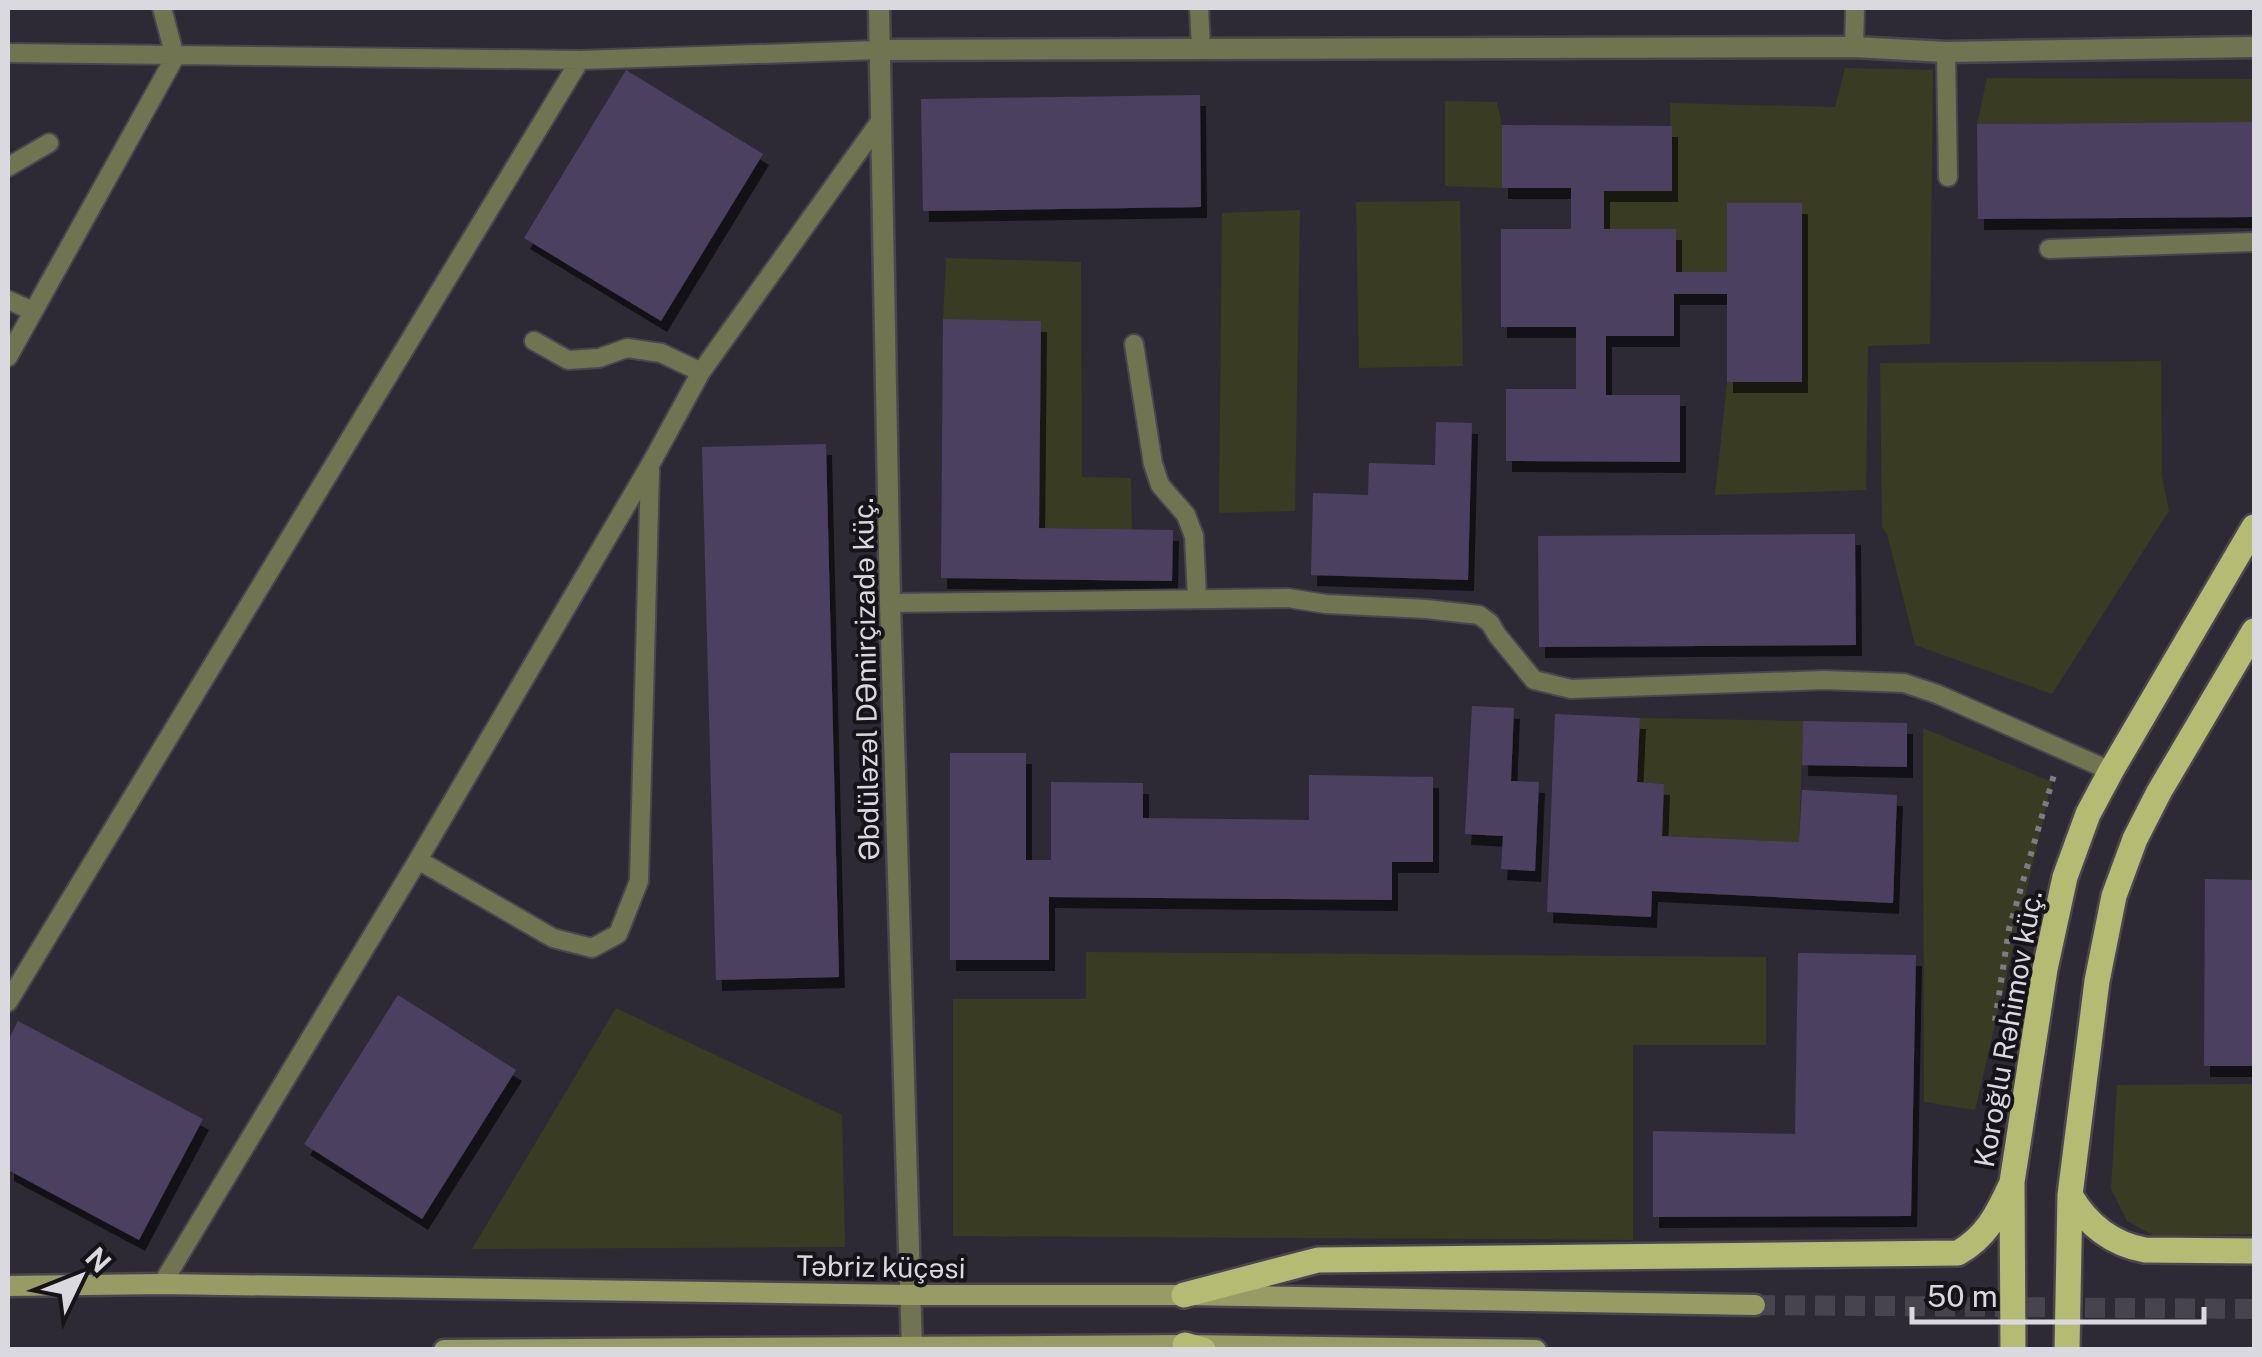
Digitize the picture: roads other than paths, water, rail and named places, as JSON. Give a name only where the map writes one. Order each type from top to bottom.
[{"type":"main road","name":"Koroğlu Rəhimov küç.","points":[[2013,1350],[2012,1182],[2045,970],[2064,877],[2088,814],[2254,527]]},
{"type":"main road","points":[[2068,1350],[2070,1195],[2097,982],[2114,896],[2135,838],[2158,792],[2254,631]]},
{"type":"main road","points":[[1184,1295],[1318,1260],[1958,1253],[1988,1230],[2012,1182]]},
{"type":"main road","points":[[2070,1195],[2098,1230],[2130,1248],[2254,1251]]},
{"type":"main road","name":"Təbriz küçəsi","points":[[8,1286],[162,1284],[1184,1295],[1755,1305]]},
{"type":"main road","points":[[444,1350],[1194,1347],[1536,1350]]},
{"type":"street","name":"Əbdüləzəl DƏmirçizadə küç.","points":[[878,8],[890,603],[912,1348]]},
{"type":"street","points":[[878,50],[1854,47],[1946,52],[2254,47]]},
{"type":"lane","points":[[8,356],[175,56],[162,8]]},
{"type":"lane","points":[[1199,8],[1201,48]]},
{"type":"lane","points":[[1854,47],[1855,8]]},
{"type":"lane","points":[[8,53],[580,60],[878,50]]},
{"type":"lane","points":[[1946,52],[1948,177]]},
{"type":"lane","points":[[8,1002],[580,60]]},
{"type":"lane","points":[[162,1284],[418,860],[701,372],[881,120]]},
{"type":"lane","points":[[8,167],[50,143]]},
{"type":"lane","points":[[2049,248],[2254,242]]},
{"type":"lane","points":[[8,300],[33,311]]},
{"type":"lane","points":[[534,341],[568,360],[599,358],[627,348],[661,353],[701,372]]},
{"type":"lane","points":[[1134,344],[1160,485],[1186,515],[1194,536],[1197,597]]},
{"type":"lane","points":[[418,860],[553,938],[592,948],[618,934],[639,881],[650,465]]},
{"type":"lane","points":[[890,603],[1288,598],[1479,615],[1490,622],[1534,680],[1571,689],[1824,680],[1904,684],[1937,694],[2111,772]]},
{"type":"tunnel","points":[[1755,1305],[2254,1309]]}]
